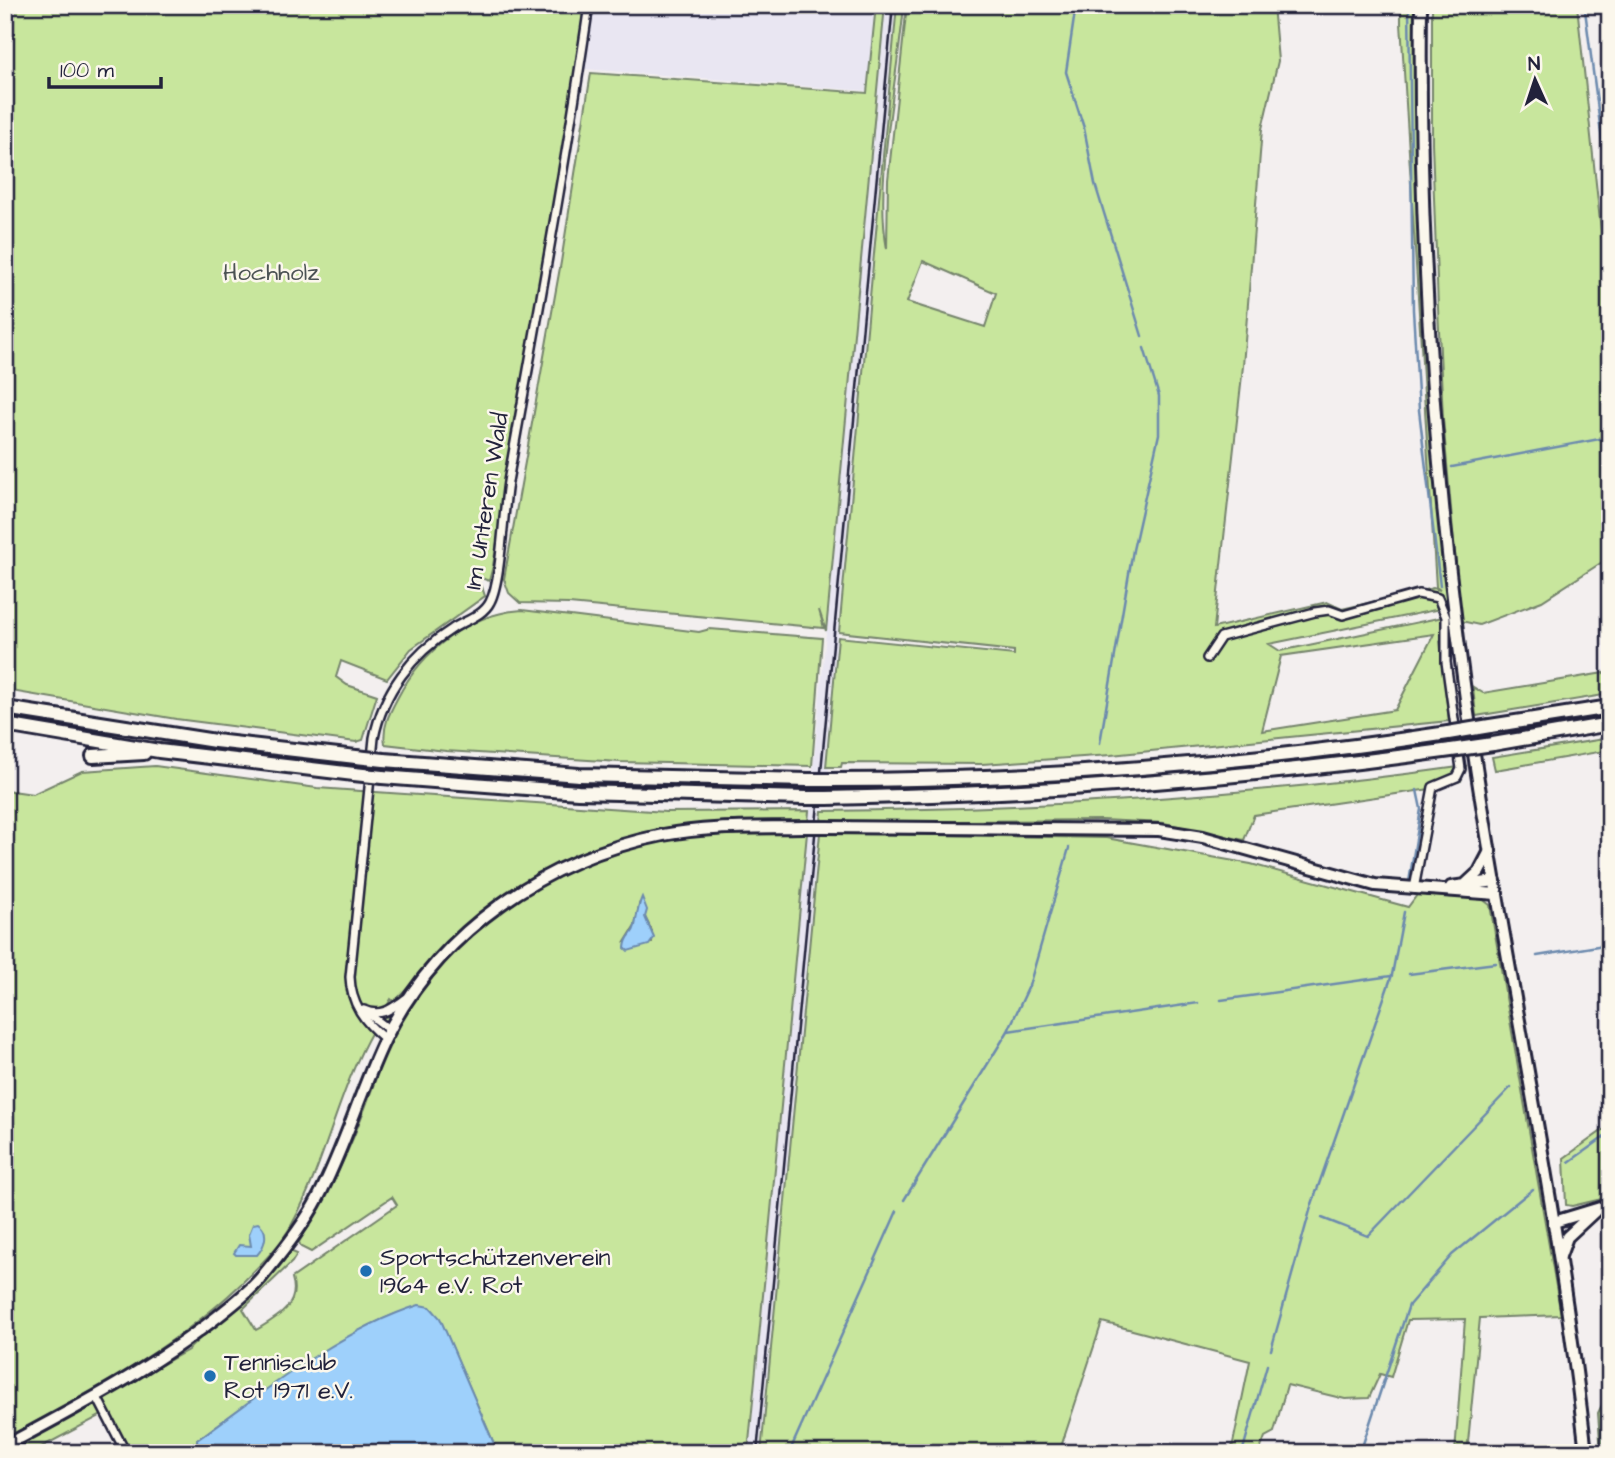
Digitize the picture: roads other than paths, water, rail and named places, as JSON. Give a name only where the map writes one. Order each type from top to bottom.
[{"type":"highway","points":[[5,708],[215,741],[384,760],[579,775],[829,780],[927,779],[1155,767],[1448,733],[1610,707]]},
{"type":"highway","points":[[5,725],[159,751],[382,777],[578,792],[827,798],[1002,792],[1178,781],[1451,750],[1610,724]]},
{"type":"highway","points":[[93,756],[159,751]]},
{"type":"main road","points":[[1421,5],[1423,174],[1435,393],[1455,610],[1490,851],[1560,1256],[1586,1453]]},
{"type":"main road","points":[[5,1446],[97,1396],[194,1335],[263,1277],[318,1199],[388,1035],[411,996],[456,943],[485,915],[519,890],[604,850],[665,834],[729,828],[1159,830],[1203,837],[1375,886],[1497,894]]},
{"type":"main road","points":[[1464,885],[1479,872],[1490,851]]},
{"type":"main road","points":[[1431,891],[1495,881]]},
{"type":"main road","points":[[1554,1222],[1610,1205]]},
{"type":"main road","points":[[1560,1256],[1567,1237],[1595,1211]]},
{"type":"street","name":"Im Unteren Wald","points":[[388,1035],[359,1013],[350,977],[377,726],[391,691],[405,670],[438,638],[485,610],[495,587],[506,495],[565,168],[589,5]]},
{"type":"street","points":[[1207,658],[1221,637],[1315,612],[1329,610],[1343,615],[1424,594],[1438,598],[1446,617],[1446,662],[1461,769],[1457,777],[1433,787],[1414,890]]},
{"type":"street","points":[[364,1010],[374,1014],[384,1012],[411,996]]},
{"type":"street","points":[[355,1000],[388,1035]]},
{"type":"street","points":[[97,1396],[126,1453]]},
{"type":"water","points":[[642,897],[647,910],[645,917],[654,938],[649,945],[628,951],[625,948],[626,943],[634,929]]},
{"type":"water","points":[[258,1223],[265,1234],[260,1251],[257,1255],[236,1255],[234,1253],[239,1245],[251,1246],[249,1234],[253,1224]]},
{"type":"water","points":[[419,1305],[430,1307],[440,1318],[498,1453],[198,1453],[197,1440],[303,1364],[360,1330]]},
{"type":"waterway","points":[[1076,5],[1066,72],[1084,128],[1095,184],[1142,336]]},
{"type":"waterway","points":[[1409,5],[1413,310],[1419,410],[1440,586]]},
{"type":"waterway","points":[[1585,10],[1610,202]]},
{"type":"waterway","points":[[1100,743],[1133,550],[1159,434],[1159,396],[1144,348]]},
{"type":"waterway","points":[[1452,467],[1610,437]]},
{"type":"waterway","points":[[1409,882],[1421,809],[1417,790]]},
{"type":"waterway","points":[[904,1200],[1008,1031],[1029,986],[1069,848]]},
{"type":"waterway","points":[[1271,1350],[1311,1207],[1392,975],[1404,912]]},
{"type":"waterway","points":[[1537,956],[1610,944]]},
{"type":"waterway","points":[[1409,974],[1496,963]]},
{"type":"waterway","points":[[1221,1000],[1391,976]]},
{"type":"waterway","points":[[1008,1031],[1198,1003]]},
{"type":"waterway","points":[[1322,1218],[1368,1236],[1511,1087]]},
{"type":"waterway","points":[[1569,1162],[1610,1133]]},
{"type":"waterway","points":[[1360,1453],[1409,1305],[1452,1255],[1533,1189]]},
{"type":"waterway","points":[[789,1453],[897,1211]]},
{"type":"waterway","points":[[1242,1453],[1267,1365]]},
{"type":"waterway","points":[[1605,1453],[1603,1424],[1610,1408]]},
{"type":"railway","points":[[757,1453],[893,5]]},
{"type":"place","name":"Sportschützenverein 1964 e.V. Rot","points":[[366,1271]]},
{"type":"place","name":"Tennisclub Rot 1971 e.V.","points":[[210,1376]]},
{"type":"park label","name":"Hochholz","points":[[271,272]]}]
